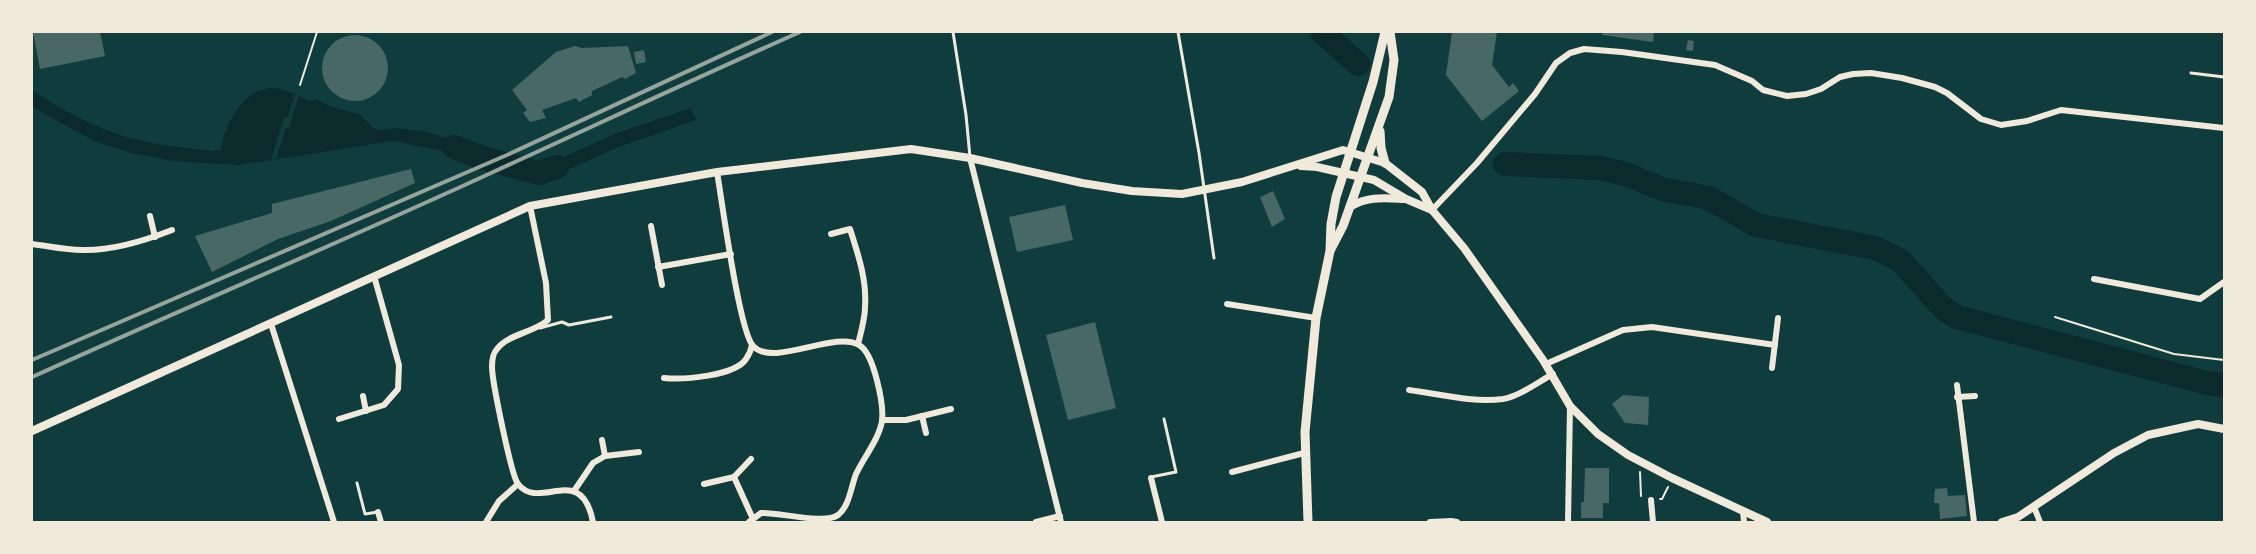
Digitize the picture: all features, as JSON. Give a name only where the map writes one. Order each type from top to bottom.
[{"type":"main road","points":[[1330,251],[1343,226],[1389,97],[1394,60],[1387,32]]},
{"type":"main road","points":[[1308,522],[1304,453],[1316,318],[1330,251],[1331,224],[1343,173],[1387,32]]},
{"type":"main road","points":[[1380,126],[1381,148],[1385,164]]},
{"type":"street","points":[[1432,210],[1477,163],[1535,94],[1556,63],[1570,53],[1584,49],[1596,48],[1706,63],[1752,81],[1763,90],[1787,96],[1806,94],[1821,89],[1840,77],[1853,74],[1871,73],[1902,78],[1935,87],[1947,93],[1981,119],[2001,125],[2027,122],[2061,110],[2224,128]]},
{"type":"street","points":[[32,431],[530,206],[717,172],[911,149],[970,158],[1082,183],[1132,191],[1182,194],[1242,182],[1300,166],[1336,152],[1350,152],[1385,164],[1422,192],[1432,210],[1464,248],[1553,374],[1570,406],[1598,434],[1672,478],[1767,522]]},
{"type":"street","points":[[970,158],[1061,519],[1036,522]]},
{"type":"street","points":[[1300,166],[1374,180],[1406,199],[1432,210]]},
{"type":"street","points":[[717,172],[744,320],[752,345],[761,351],[773,353],[846,342],[858,344],[867,352],[873,368],[879,389],[882,420],[856,475],[844,509],[837,516],[820,519],[772,512],[761,513],[751,520],[734,477]]},
{"type":"street","points":[[1349,207],[1369,198],[1406,199]]},
{"type":"street","points":[[530,206],[546,283],[548,320],[538,328],[505,340],[495,351],[492,366],[493,384],[518,484],[532,493],[574,491],[585,498],[593,522]]},
{"type":"street","points":[[150,216],[155,237]]},
{"type":"street","points":[[651,226],[662,285]]},
{"type":"street","points":[[831,234],[850,229],[857,254],[866,293],[858,344]]},
{"type":"street","points":[[32,244],[94,250],[131,244],[172,230]]},
{"type":"street","points":[[658,267],[731,254]]},
{"type":"street","points":[[339,419],[384,405],[392,399],[398,389],[399,365],[374,276]]},
{"type":"street","points":[[2094,279],[2200,299],[2224,282]]},
{"type":"street","points":[[1227,304],[1316,318]]},
{"type":"street","points":[[1772,368],[1778,318]]},
{"type":"street","points":[[271,324],[334,522]]},
{"type":"street","points":[[1546,364],[1623,330],[1652,327],[1775,345]]},
{"type":"street","points":[[663,378],[681,380],[733,369],[746,360],[752,345]]},
{"type":"street","points":[[1409,390],[1477,399],[1502,399],[1525,390],[1553,374]]},
{"type":"street","points":[[1956,385],[1974,522]]},
{"type":"street","points":[[363,396],[366,411]]},
{"type":"street","points":[[1957,397],[1975,396]]},
{"type":"street","points":[[1568,522],[1570,406]]},
{"type":"street","points":[[882,420],[898,422],[951,409]]},
{"type":"street","points":[[922,416],[926,433]]},
{"type":"street","points":[[2002,522],[2018,517],[2114,453],[2148,435],[2198,424],[2224,429]]},
{"type":"street","points":[[602,440],[605,456]]},
{"type":"street","points":[[574,491],[593,463],[605,456],[639,452]]},
{"type":"street","points":[[1232,472],[1304,453]]},
{"type":"street","points":[[704,484],[734,477],[751,459]]},
{"type":"street","points":[[1151,478],[1162,522]]},
{"type":"street","points":[[486,522],[499,501],[518,484]]},
{"type":"street","points":[[1650,500],[1653,522]]},
{"type":"street","points":[[2034,507],[2040,522]]},
{"type":"street","points":[[1743,511],[1744,522]]},
{"type":"street","points":[[378,512],[381,522]]},
{"type":"street","points":[[837,516],[841,522]]},
{"type":"street","points":[[1430,522],[1457,522]]},
{"type":"lane","points":[[952,32],[966,115],[970,158]]},
{"type":"lane","points":[[1178,32],[1214,258]]},
{"type":"lane","points":[[2192,73],[2224,77]]},
{"type":"lane","points":[[538,328],[562,322],[569,325],[611,317]]},
{"type":"lane","points":[[1151,478],[1176,472],[1164,419]]},
{"type":"lane","points":[[357,483],[365,514],[378,512]]},
{"type":"path","points":[[300,85],[317,32]]},
{"type":"path","points":[[2055,316],[2174,354],[2224,360]]},
{"type":"path","points":[[1639,460],[1642,501],[1662,499],[1672,478]]},
{"type":"water","points":[[270,88],[282,89],[310,101],[316,100],[359,114],[376,130],[395,128],[422,131],[497,152],[469,164],[464,156],[459,154],[393,141],[239,165],[173,161],[131,153],[96,142],[32,107],[32,90],[59,107],[116,134],[147,142],[212,151],[221,150],[224,134],[243,102],[256,92]]},
{"type":"water","points":[[691,108],[696,120],[616,148],[556,175],[533,180],[506,177],[537,164],[546,165],[617,133]]},
{"type":"pier","points":[[296,92],[300,93],[289,129],[286,128],[275,163],[270,163],[284,118],[287,118]]},
{"type":"building","points":[[33,32],[100,32],[105,56],[40,69]]},
{"type":"building","points":[[1452,32],[1497,32],[1492,65],[1509,87],[1513,83],[1519,91],[1482,121],[1446,75]]},
{"type":"building","points":[[1603,32],[1654,32],[1653,42],[1602,35]]},
{"type":"building","points":[[355,35],[368,38],[378,45],[385,55],[388,68],[385,81],[378,91],[368,98],[355,101],[342,98],[332,91],[325,81],[322,68],[325,55],[332,45],[342,38]]},
{"type":"building","points":[[1688,40],[1694,41],[1693,51],[1686,50]]},
{"type":"building","points":[[575,46],[582,48],[628,46],[636,73],[592,91],[592,95],[579,102],[576,98],[542,110],[546,118],[530,122],[523,113],[527,110],[512,90],[556,52]]},
{"type":"building","points":[[644,50],[646,62],[636,64],[634,52]]},
{"type":"building","points":[[411,169],[415,183],[331,221],[278,239],[212,272],[195,236],[272,213],[272,204]]},
{"type":"building","points":[[1273,191],[1285,219],[1272,227],[1260,197]]},
{"type":"building","points":[[1065,205],[1073,240],[1017,252],[1009,217]]},
{"type":"building","points":[[1095,322],[1116,408],[1068,420],[1046,335]]},
{"type":"building","points":[[1623,395],[1649,397],[1648,425],[1625,423],[1612,404]]},
{"type":"building","points":[[1585,468],[1609,468],[1609,503],[1603,503],[1603,518],[1581,518]]},
{"type":"building","points":[[1947,488],[1948,496],[1965,495],[1967,516],[1940,519],[1939,503],[1934,503],[1935,489]]},
{"type":"waterway","points":[[1322,32],[1358,64]]},
{"type":"waterway","points":[[454,147],[483,158],[539,173],[557,167]]},
{"type":"waterway","points":[[1505,164],[1600,168],[1626,174],[1662,189],[1709,198],[1756,225],[1875,248],[1900,260],[1942,307],[1957,317],[2207,383],[2224,385]]},
{"type":"railway","points":[[32,360],[507,155],[772,32]]},
{"type":"railway","points":[[32,377],[434,199],[800,32]]}]
